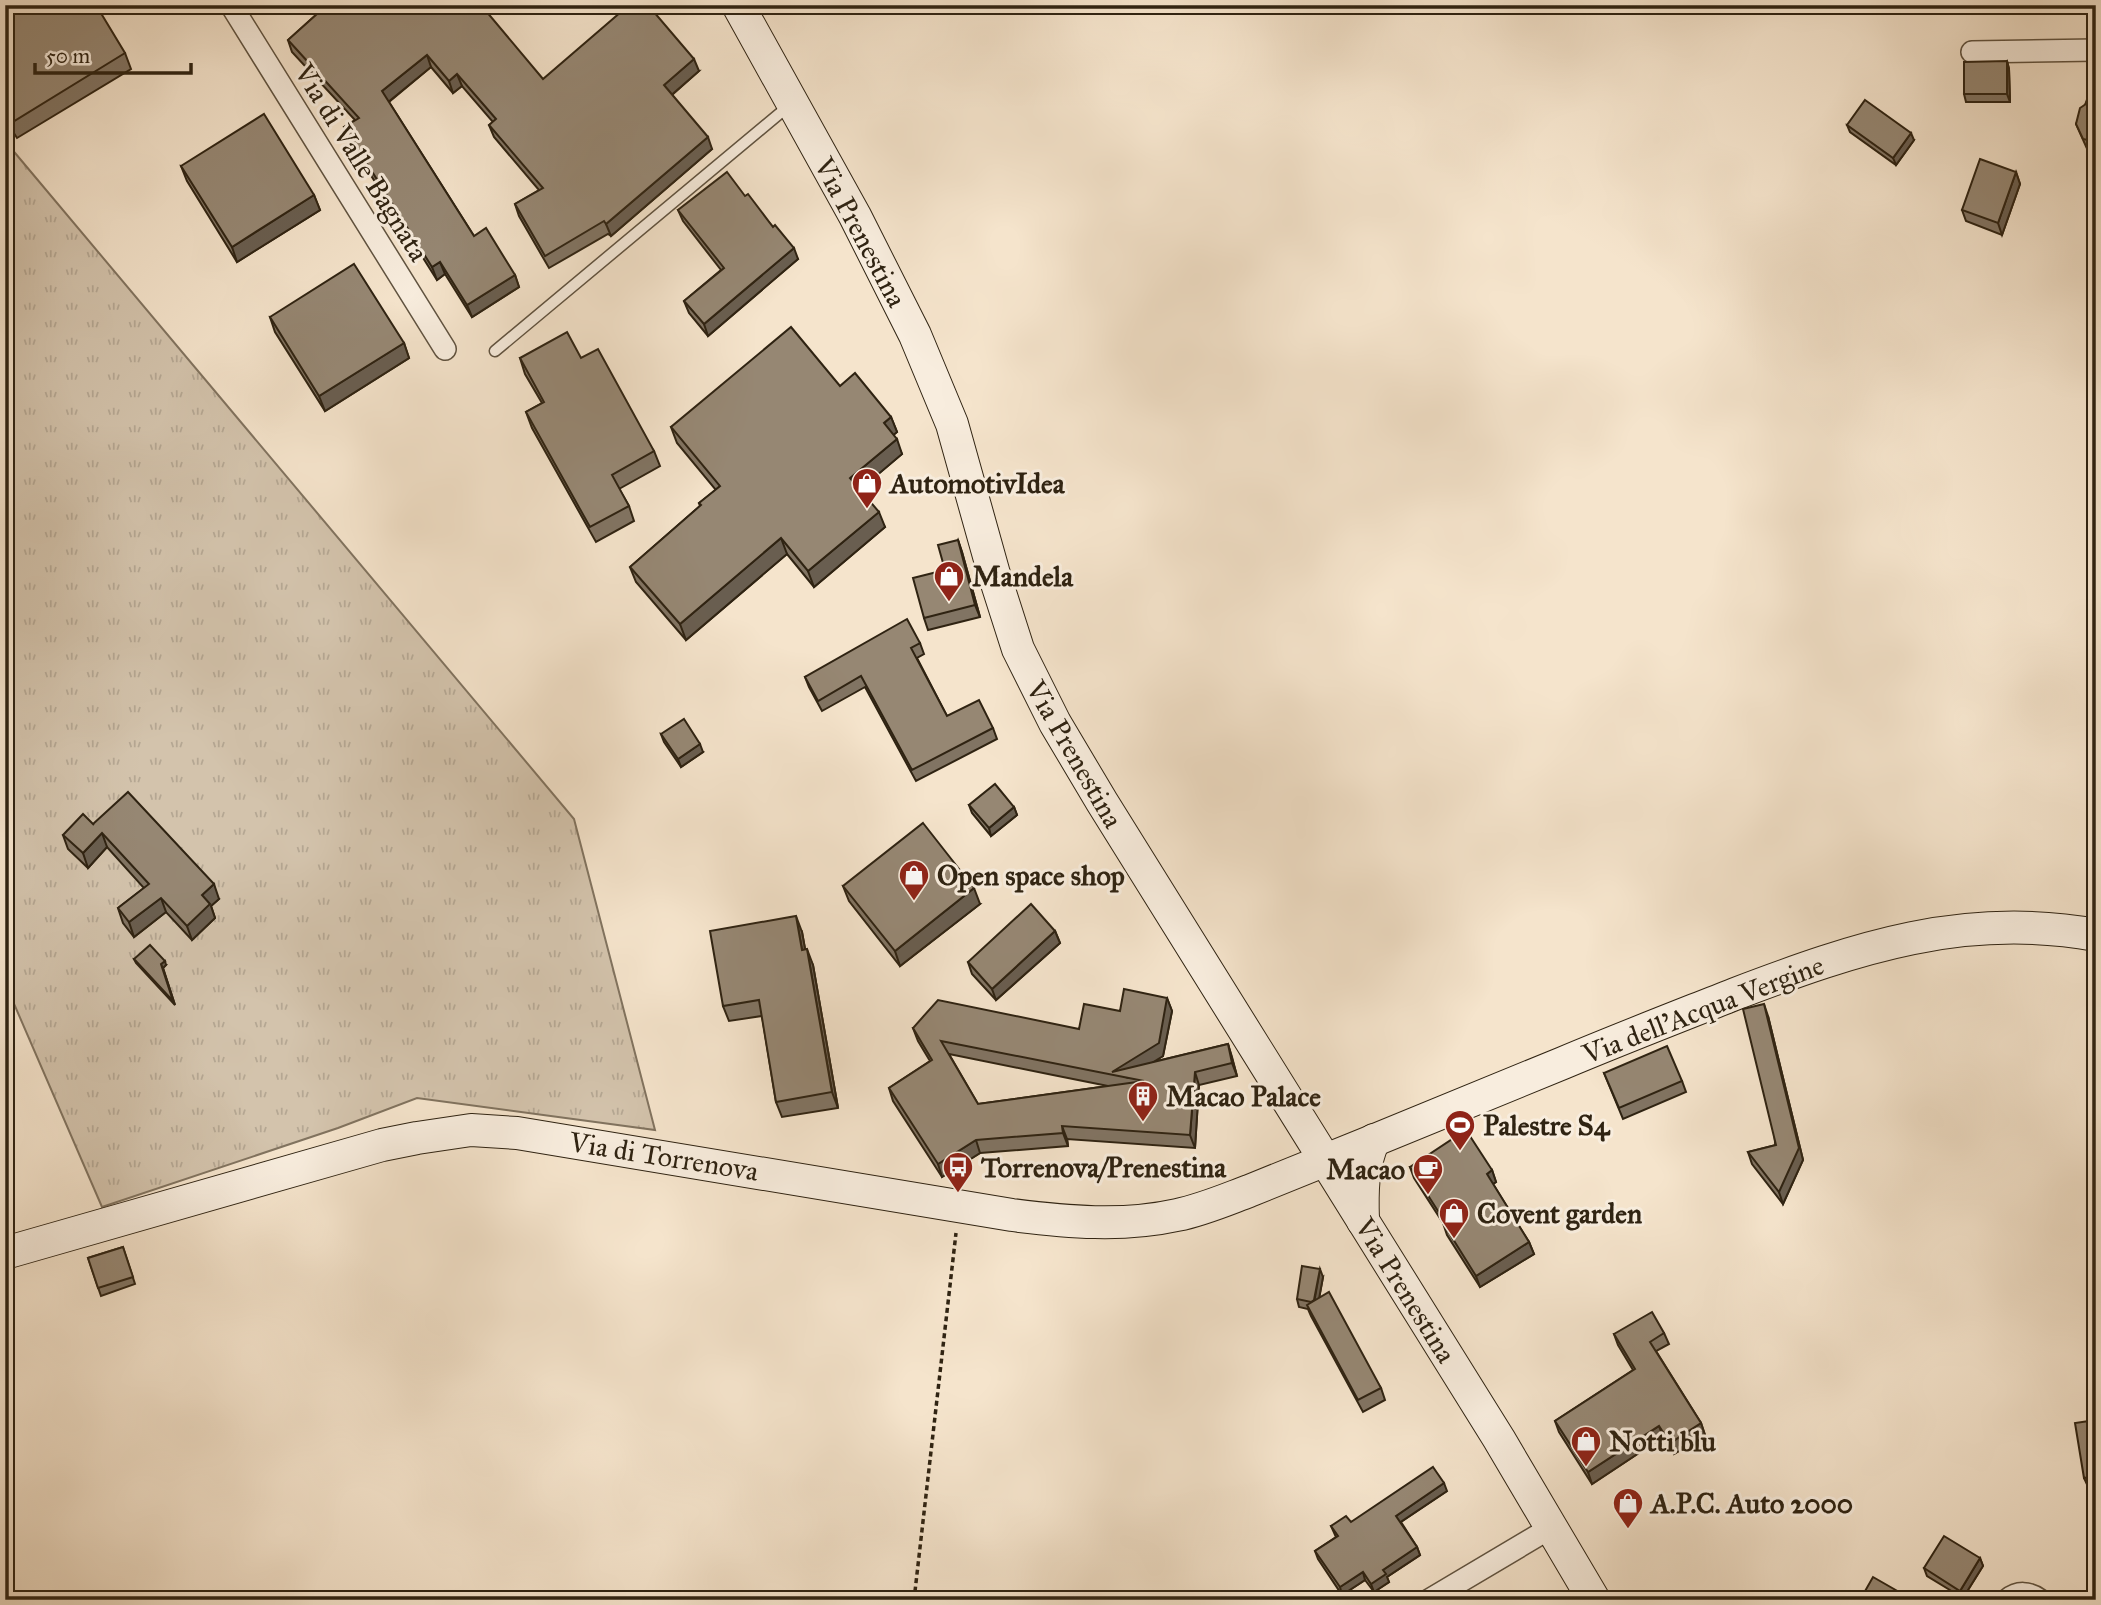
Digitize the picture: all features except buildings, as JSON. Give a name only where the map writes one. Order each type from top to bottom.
[{"type":"street","name":"Via di Valle Bagnata","points":[[232,5],[445,349]]},
{"type":"street","name":"Via Prenestina","points":[[738,5],[876,255],[929,366],[956,439],[1009,625],[1035,686],[1102,802],[1552,1527],[1594,1600]]},
{"type":"street","points":[[1972,52],[2096,50]]},
{"type":"street","name":"Via dell'Acqua Vergine","points":[[1325,1159],[1690,1012],[1786,975],[1863,951],[1929,935],[1987,927],[2038,928],[2096,935]]},
{"type":"street","name":"Via di Torrenova","points":[[5,1253],[382,1145],[471,1130],[536,1135],[588,1146],[1056,1221],[1139,1221],[1177,1215],[1209,1206],[1325,1159]]},
{"type":"street","points":[[1363,1222],[1363,1182],[1374,1140]]},
{"type":"street","points":[[1430,1600],[1552,1527]]},
{"type":"street","points":[[2007,1600],[2019,1593],[2026,1593],[2040,1600]]},
{"type":"lane","points":[[495,351],[792,103]]},
{"type":"path","points":[[914,1600],[959,1206]]},
{"type":"green space","points":[[5,141],[574,819],[655,1130],[417,1098],[338,1128],[102,1207],[5,983]]},
{"type":"place","name":"AutomotivIdea","points":[[867,510]]},
{"type":"place","name":"Mandela","points":[[949,603]]},
{"type":"place","name":"Open space shop","points":[[914,902]]},
{"type":"place","name":"Macao Palace","points":[[1143,1123]]},
{"type":"place","name":"Palestre S4","points":[[1460,1152]]},
{"type":"place","name":"Torrenova/Prenestina","points":[[958,1194]]},
{"type":"place","name":"Macao","points":[[1428,1196]]},
{"type":"place","name":"Covent garden","points":[[1454,1240]]},
{"type":"place","name":"Notti blu","points":[[1586,1468]]},
{"type":"place","name":"A.P.C. Auto 2000","points":[[1628,1530]]}]
